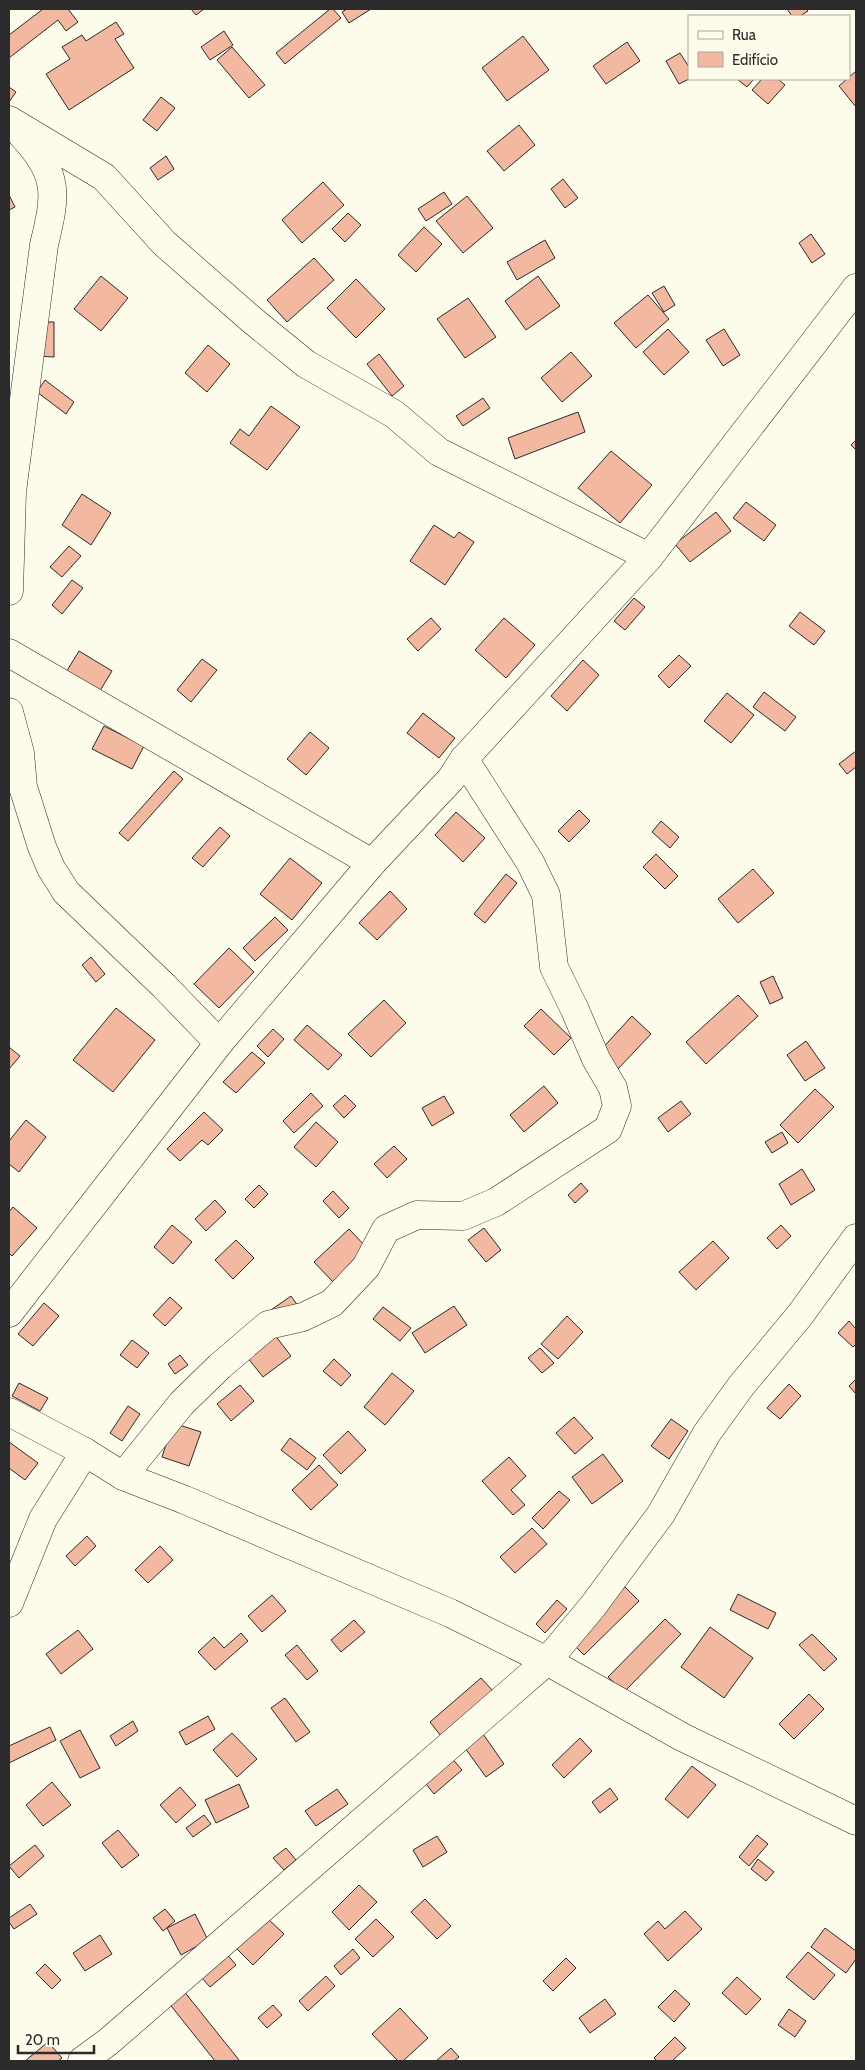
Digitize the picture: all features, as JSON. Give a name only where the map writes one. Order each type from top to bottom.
[{"type":"street","points":[[9,120],[104,177],[164,243],[306,364],[394,414],[439,452],[649,556]]},
{"type":"street","points":[[9,120],[32,146],[46,167],[53,186],[53,208],[44,245],[12,492],[9,591]]},
{"type":"street","points":[[9,1313],[218,1043],[372,863],[451,779],[464,758],[649,556],[856,288]]},
{"type":"street","points":[[9,653],[372,863]]},
{"type":"street","points":[[9,712],[20,753],[23,787],[42,847],[51,868],[66,892],[164,986],[218,1043]]},
{"type":"street","points":[[124,1476],[182,1403],[220,1366],[268,1325],[303,1317],[332,1303],[366,1267],[386,1229],[417,1215],[463,1216],[496,1202],[608,1129],[617,1106],[613,1088],[596,1059],[554,967],[546,895],[530,862],[464,758]]},
{"type":"street","points":[[82,2061],[108,2042],[546,1661],[592,1606],[661,1514],[707,1433],[741,1386],[800,1315],[856,1238]]},
{"type":"street","points":[[9,1412],[85,1452],[124,1476],[185,1500],[450,1613],[546,1661],[682,1737],[856,1821]]},
{"type":"street","points":[[9,1603],[43,1520],[85,1452]]},
{"type":"building","points":[[43,9],[68,9],[78,22],[66,31],[58,20],[9,58],[9,35]]},
{"type":"building","points":[[191,9],[204,9],[196,15]]},
{"type":"building","points":[[330,9],[333,9],[341,18],[285,64],[276,53]]},
{"type":"building","points":[[347,9],[371,9],[349,23],[342,12]]},
{"type":"building","points":[[787,9],[806,9],[808,11],[802,15],[791,15]]},
{"type":"building","points":[[116,22],[124,34],[115,39],[134,68],[69,110],[46,74],[70,59],[62,47],[82,35],[86,41]]},
{"type":"building","points":[[224,31],[233,45],[210,60],[201,47]]},
{"type":"building","points":[[523,36],[549,70],[507,101],[482,68]]},
{"type":"building","points":[[627,42],[640,61],[606,84],[593,66]]},
{"type":"building","points":[[232,47],[265,85],[249,98],[217,60]]},
{"type":"building","points":[[680,53],[688,65],[688,80],[679,84],[666,61]]},
{"type":"building","points":[[856,71],[856,107],[839,86],[846,80],[850,80],[850,76]]},
{"type":"building","points":[[738,80],[753,80],[747,87]]},
{"type":"building","points":[[761,80],[779,80],[785,85],[768,104],[752,90]]},
{"type":"building","points":[[9,87],[16,92],[9,102]]},
{"type":"building","points":[[161,97],[175,108],[157,131],[143,120]]},
{"type":"building","points":[[519,125],[535,145],[504,171],[487,151]]},
{"type":"building","points":[[166,156],[174,169],[158,180],[150,168]]},
{"type":"building","points":[[563,179],[578,198],[565,208],[551,189]]},
{"type":"building","points":[[323,182],[344,205],[302,243],[282,220]]},
{"type":"building","points":[[444,192],[452,204],[426,221],[418,209]]},
{"type":"building","points":[[9,195],[15,207],[9,210]]},
{"type":"building","points":[[467,196],[493,228],[463,253],[436,221]]},
{"type":"building","points":[[348,213],[361,225],[345,242],[332,229]]},
{"type":"building","points":[[424,227],[442,244],[416,272],[398,255]]},
{"type":"building","points":[[811,234],[825,254],[812,263],[799,243]]},
{"type":"building","points":[[545,240],[555,258],[517,280],[507,262]]},
{"type":"building","points":[[314,258],[334,280],[287,322],[267,300]]},
{"type":"building","points":[[101,276],[128,298],[101,331],[74,309]]},
{"type":"building","points":[[538,276],[560,306],[526,330],[505,301]]},
{"type":"building","points":[[356,279],[385,309],[356,338],[327,308]]},
{"type":"building","points":[[664,286],[675,305],[664,312],[652,293]]},
{"type":"building","points":[[648,295],[669,319],[636,348],[614,323]]},
{"type":"building","points":[[468,298],[496,337],[465,358],[437,319]]},
{"type":"building","points":[[36,322],[54,322],[54,357],[35,356]]},
{"type":"building","points":[[668,329],[689,352],[664,375],[643,352]]},
{"type":"building","points":[[724,329],[740,355],[723,366],[706,340]]},
{"type":"building","points":[[208,345],[230,364],[207,392],[185,373]]},
{"type":"building","points":[[571,352],[592,376],[562,402],[541,378]]},
{"type":"building","points":[[379,354],[404,386],[392,396],[367,364]]},
{"type":"building","points":[[45,380],[74,402],[66,414],[37,392]]},
{"type":"building","points":[[483,398],[490,408],[463,426],[456,416]]},
{"type":"building","points":[[271,406],[300,427],[267,470],[230,443],[240,429],[249,436]]},
{"type":"building","points":[[578,412],[585,432],[515,459],[508,438]]},
{"type":"building","points":[[856,440],[856,450],[851,445]]},
{"type":"building","points":[[611,451],[652,485],[620,523],[578,488]]},
{"type":"building","points":[[82,494],[111,513],[91,545],[62,525]]},
{"type":"building","points":[[746,502],[776,525],[764,541],[733,518]]},
{"type":"building","points":[[716,512],[731,531],[690,562],[675,544]]},
{"type":"building","points":[[434,525],[454,538],[459,532],[474,542],[445,585],[410,561]]},
{"type":"building","points":[[69,546],[81,556],[62,577],[50,567]]},
{"type":"building","points":[[72,580],[83,588],[62,614],[52,605]]},
{"type":"building","points":[[634,598],[645,607],[625,630],[614,621]]},
{"type":"building","points":[[800,612],[825,631],[814,645],[789,626]]},
{"type":"building","points":[[431,618],[441,629],[418,651],[407,639]]},
{"type":"building","points":[[504,618],[535,645],[506,678],[475,650]]},
{"type":"building","points":[[79,651],[112,671],[98,694],[65,674]]},
{"type":"building","points":[[679,655],[691,666],[669,688],[658,676]]},
{"type":"building","points":[[202,659],[217,670],[191,702],[177,690]]},
{"type":"building","points":[[583,660],[599,675],[567,711],[551,696]]},
{"type":"building","points":[[764,692],[796,717],[785,731],[753,707]]},
{"type":"building","points":[[727,693],[754,715],[731,743],[704,721]]},
{"type":"building","points":[[423,713],[455,738],[439,758],[407,733]]},
{"type":"building","points":[[104,726],[144,746],[132,769],[92,749]]},
{"type":"building","points":[[310,732],[329,748],[306,775],[287,759]]},
{"type":"building","points":[[856,751],[856,767],[847,774],[839,764]]},
{"type":"building","points":[[174,771],[183,779],[128,841],[119,833]]},
{"type":"building","points":[[579,810],[590,821],[569,842],[558,831]]},
{"type":"building","points":[[456,812],[485,838],[463,862],[435,835]]},
{"type":"building","points":[[661,821],[679,837],[670,848],[652,832]]},
{"type":"building","points":[[220,827],[230,836],[203,867],[192,858]]},
{"type":"building","points":[[656,854],[678,876],[665,889],[643,867]]},
{"type":"building","points":[[290,858],[322,883],[292,920],[260,894]]},
{"type":"building","points":[[753,869],[774,893],[738,923],[718,899]]},
{"type":"building","points":[[506,874],[517,883],[485,923],[474,914]]},
{"type":"building","points":[[390,891],[407,909],[377,940],[359,923]]},
{"type":"building","points":[[275,917],[288,930],[255,961],[243,948]]},
{"type":"building","points":[[229,948],[254,972],[219,1008],[194,984]]},
{"type":"building","points":[[91,957],[105,974],[96,982],[82,965]]},
{"type":"building","points":[[773,976],[783,998],[770,1004],[760,982]]},
{"type":"building","points":[[738,995],[758,1016],[706,1064],[686,1042]]},
{"type":"building","points":[[384,1000],[406,1023],[371,1057],[348,1034]]},
{"type":"building","points":[[116,1008],[155,1040],[113,1092],[73,1060]]},
{"type":"building","points":[[541,1009],[571,1038],[554,1055],[524,1026]]},
{"type":"building","points":[[632,1016],[651,1034],[617,1070],[598,1053]]},
{"type":"building","points":[[307,1025],[342,1055],[328,1070],[294,1040]]},
{"type":"building","points":[[273,1029],[284,1039],[268,1057],[257,1046]]},
{"type":"building","points":[[806,1041],[825,1068],[805,1081],[787,1055]]},
{"type":"building","points":[[9,1047],[20,1056],[9,1069]]},
{"type":"building","points":[[252,1052],[265,1063],[236,1093],[223,1082]]},
{"type":"building","points":[[544,1086],[558,1103],[524,1132],[510,1115]]},
{"type":"building","points":[[815,1089],[834,1107],[798,1143],[780,1125]]},
{"type":"building","points":[[311,1093],[323,1106],[294,1133],[283,1121]]},
{"type":"building","points":[[345,1095],[356,1106],[344,1118],[333,1106]]},
{"type":"building","points":[[444,1096],[454,1113],[432,1126],[422,1108]]},
{"type":"building","points":[[681,1101],[691,1114],[668,1132],[658,1118]]},
{"type":"building","points":[[204,1112],[223,1130],[208,1145],[202,1140],[180,1161],[167,1149]]},
{"type":"building","points":[[26,1120],[46,1137],[19,1172],[9,1164],[9,1141]]},
{"type":"building","points":[[316,1122],[338,1142],[316,1167],[294,1147]]},
{"type":"building","points":[[782,1132],[788,1143],[772,1153],[765,1142]]},
{"type":"building","points":[[394,1146],[407,1159],[387,1178],[374,1164]]},
{"type":"building","points":[[802,1169],[815,1190],[791,1205],[779,1184]]},
{"type":"building","points":[[581,1183],[588,1191],[575,1203],[568,1195]]},
{"type":"building","points":[[259,1185],[268,1194],[254,1208],[245,1199]]},
{"type":"building","points":[[333,1191],[349,1208],[339,1218],[323,1201]]},
{"type":"building","points":[[215,1200],[226,1212],[206,1231],[195,1219]]},
{"type":"building","points":[[13,1207],[37,1228],[12,1256],[9,1253],[9,1212]]},
{"type":"building","points":[[172,1225],[192,1242],[173,1264],[154,1247]]},
{"type":"building","points":[[781,1225],[791,1236],[777,1249],[767,1238]]},
{"type":"building","points":[[484,1228],[501,1250],[486,1262],[468,1240]]},
{"type":"building","points":[[349,1229],[368,1249],[333,1282],[314,1262]]},
{"type":"building","points":[[236,1240],[254,1258],[233,1279],[215,1260]]},
{"type":"building","points":[[713,1241],[729,1258],[696,1290],[679,1272]]},
{"type":"building","points":[[291,1296],[298,1306],[278,1320],[271,1310]]},
{"type":"building","points":[[170,1297],[182,1308],[165,1326],[153,1315]]},
{"type":"building","points":[[44,1303],[59,1316],[33,1346],[18,1334]]},
{"type":"building","points":[[454,1306],[467,1325],[425,1353],[412,1333]]},
{"type":"building","points":[[383,1307],[411,1328],[400,1341],[373,1319]]},
{"type":"building","points":[[567,1316],[583,1332],[558,1359],[541,1344]]},
{"type":"building","points":[[849,1321],[856,1329],[856,1344],[853,1347],[838,1333]]},
{"type":"building","points":[[271,1330],[291,1356],[263,1377],[243,1352]]},
{"type":"building","points":[[132,1340],[149,1353],[137,1368],[120,1355]]},
{"type":"building","points":[[540,1348],[554,1363],[542,1373],[528,1358]]},
{"type":"building","points":[[180,1355],[188,1365],[175,1374],[168,1364]]},
{"type":"building","points":[[334,1359],[351,1375],[341,1386],[323,1371]]},
{"type":"building","points":[[392,1373],[414,1391],[385,1425],[364,1407]]},
{"type":"building","points":[[856,1379],[856,1394],[849,1386]]},
{"type":"building","points":[[19,1383],[48,1398],[40,1411],[12,1396]]},
{"type":"building","points":[[789,1384],[801,1396],[780,1419],[767,1408]]},
{"type":"building","points":[[240,1385],[254,1401],[231,1421],[217,1404]]},
{"type":"building","points":[[128,1406],[140,1414],[122,1441],[110,1433]]},
{"type":"building","points":[[574,1417],[593,1438],[575,1454],[556,1433]]},
{"type":"building","points":[[671,1419],[688,1431],[669,1459],[651,1446]]},
{"type":"building","points":[[173,1423],[201,1432],[189,1466],[162,1457]]},
{"type":"building","points":[[348,1431],[366,1450],[341,1474],[323,1455]]},
{"type":"building","points":[[290,1438],[316,1458],[307,1470],[281,1450]]},
{"type":"building","points":[[9,1442],[38,1463],[25,1480],[9,1468]]},
{"type":"building","points":[[603,1454],[623,1481],[592,1504],[572,1477]]},
{"type":"building","points":[[509,1457],[526,1476],[511,1490],[525,1505],[513,1515],[482,1481]]},
{"type":"building","points":[[319,1465],[338,1485],[311,1510],[292,1490]]},
{"type":"building","points":[[559,1491],[570,1500],[543,1529],[532,1518]]},
{"type":"building","points":[[532,1528],[547,1544],[515,1573],[500,1557]]},
{"type":"building","points":[[87,1536],[96,1546],[75,1566],[66,1556]]},
{"type":"building","points":[[160,1546],[173,1560],[148,1583],[135,1570]]},
{"type":"building","points":[[625,1587],[639,1601],[584,1655],[570,1641]]},
{"type":"building","points":[[738,1594],[776,1613],[768,1629],[730,1610]]},
{"type":"building","points":[[272,1595],[286,1611],[262,1632],[248,1616]]},
{"type":"building","points":[[557,1600],[567,1609],[545,1633],[536,1624]]},
{"type":"building","points":[[665,1619],[681,1634],[624,1692],[608,1677]]},
{"type":"building","points":[[354,1620],[365,1632],[341,1652],[331,1640]]},
{"type":"building","points":[[710,1627],[753,1658],[724,1698],[681,1667]]},
{"type":"building","points":[[78,1630],[93,1649],[61,1674],[46,1654]]},
{"type":"building","points":[[241,1633],[248,1641],[215,1670],[198,1652],[214,1637],[224,1648]]},
{"type":"building","points":[[812,1634],[837,1659],[824,1671],[799,1645]]},
{"type":"building","points":[[297,1645],[318,1671],[307,1680],[285,1655]]},
{"type":"building","points":[[481,1678],[493,1691],[441,1736],[430,1722]]},
{"type":"building","points":[[809,1694],[824,1709],[794,1739],[779,1724]]},
{"type":"building","points":[[285,1698],[310,1732],[296,1742],[271,1708]]},
{"type":"building","points":[[208,1716],[215,1729],[186,1745],[179,1732]]},
{"type":"building","points":[[133,1721],[138,1731],[116,1746],[110,1736]]},
{"type":"building","points":[[50,1727],[56,1740],[9,1763],[9,1746]]},
{"type":"building","points":[[80,1730],[100,1768],[80,1778],[60,1741]]},
{"type":"building","points":[[481,1731],[504,1764],[486,1777],[462,1744]]},
{"type":"building","points":[[232,1733],[257,1759],[237,1777],[213,1750]]},
{"type":"building","points":[[580,1738],[592,1751],[564,1778],[552,1765]]},
{"type":"building","points":[[450,1756],[462,1770],[434,1794],[422,1779]]},
{"type":"building","points":[[692,1766],[716,1785],[688,1818],[665,1799]]},
{"type":"building","points":[[52,1782],[71,1805],[43,1826],[26,1805]]},
{"type":"building","points":[[239,1784],[249,1807],[216,1823],[205,1800]]},
{"type":"building","points":[[180,1787],[196,1805],[176,1823],[160,1805]]},
{"type":"building","points":[[610,1788],[618,1799],[600,1813],[592,1802]]},
{"type":"building","points":[[337,1789],[348,1804],[316,1826],[305,1811]]},
{"type":"building","points":[[204,1815],[211,1824],[193,1837],[186,1828]]},
{"type":"building","points":[[118,1830],[139,1855],[122,1868],[102,1843]]},
{"type":"building","points":[[757,1835],[768,1844],[749,1866],[739,1857]]},
{"type":"building","points":[[437,1836],[447,1852],[423,1867],[413,1850]]},
{"type":"building","points":[[35,1845],[44,1856],[19,1878],[9,1866]]},
{"type":"building","points":[[286,1848],[296,1860],[284,1870],[273,1858]]},
{"type":"building","points":[[758,1859],[774,1872],[766,1881],[751,1869]]},
{"type":"building","points":[[359,1885],[377,1902],[349,1930],[332,1912]]},
{"type":"building","points":[[425,1899],[451,1926],[437,1939],[411,1912]]},
{"type":"building","points":[[30,1904],[37,1914],[14,1929],[9,1922],[9,1918]]},
{"type":"building","points":[[165,1909],[175,1921],[163,1931],[153,1918]]},
{"type":"building","points":[[685,1911],[702,1929],[668,1961],[644,1934],[658,1921],[665,1929]]},
{"type":"building","points":[[195,1914],[208,1940],[181,1955],[167,1928]]},
{"type":"building","points":[[265,1916],[284,1934],[253,1965],[235,1947]]},
{"type":"building","points":[[376,1919],[394,1937],[373,1957],[355,1939]]},
{"type":"building","points":[[825,1928],[856,1951],[856,1959],[846,1973],[811,1947]]},
{"type":"building","points":[[100,1935],[112,1954],[85,1971],[73,1953]]},
{"type":"building","points":[[353,1949],[360,1958],[341,1975],[334,1966]]},
{"type":"building","points":[[808,1952],[835,1975],[814,2000],[786,1977]]},
{"type":"building","points":[[226,1953],[236,1965],[210,1987],[199,1975]]},
{"type":"building","points":[[566,1958],[576,1968],[553,1991],[543,1981]]},
{"type":"building","points":[[45,1964],[61,1980],[52,1989],[36,1973]]},
{"type":"building","points":[[326,1976],[335,1986],[308,2011],[299,2001]]},
{"type":"building","points":[[737,1977],[761,1999],[746,2015],[722,1993]]},
{"type":"building","points":[[183,1990],[239,2060],[215,2061],[168,2002]]},
{"type":"building","points":[[675,1990],[690,2004],[674,2022],[658,2007]]},
{"type":"building","points":[[605,1999],[616,2014],[590,2033],[579,2018]]},
{"type":"building","points":[[273,2005],[282,2015],[267,2028],[258,2018]]},
{"type":"building","points":[[400,2008],[428,2038],[403,2061],[398,2061],[372,2034]]},
{"type":"building","points":[[789,2009],[806,2021],[795,2037],[778,2025]]},
{"type":"building","points":[[675,2037],[686,2048],[672,2061],[657,2061],[654,2058]]},
{"type":"building","points":[[48,2042],[62,2058],[58,2061],[25,2061]]},
{"type":"building","points":[[451,2048],[459,2057],[454,2061],[436,2061]]}]
